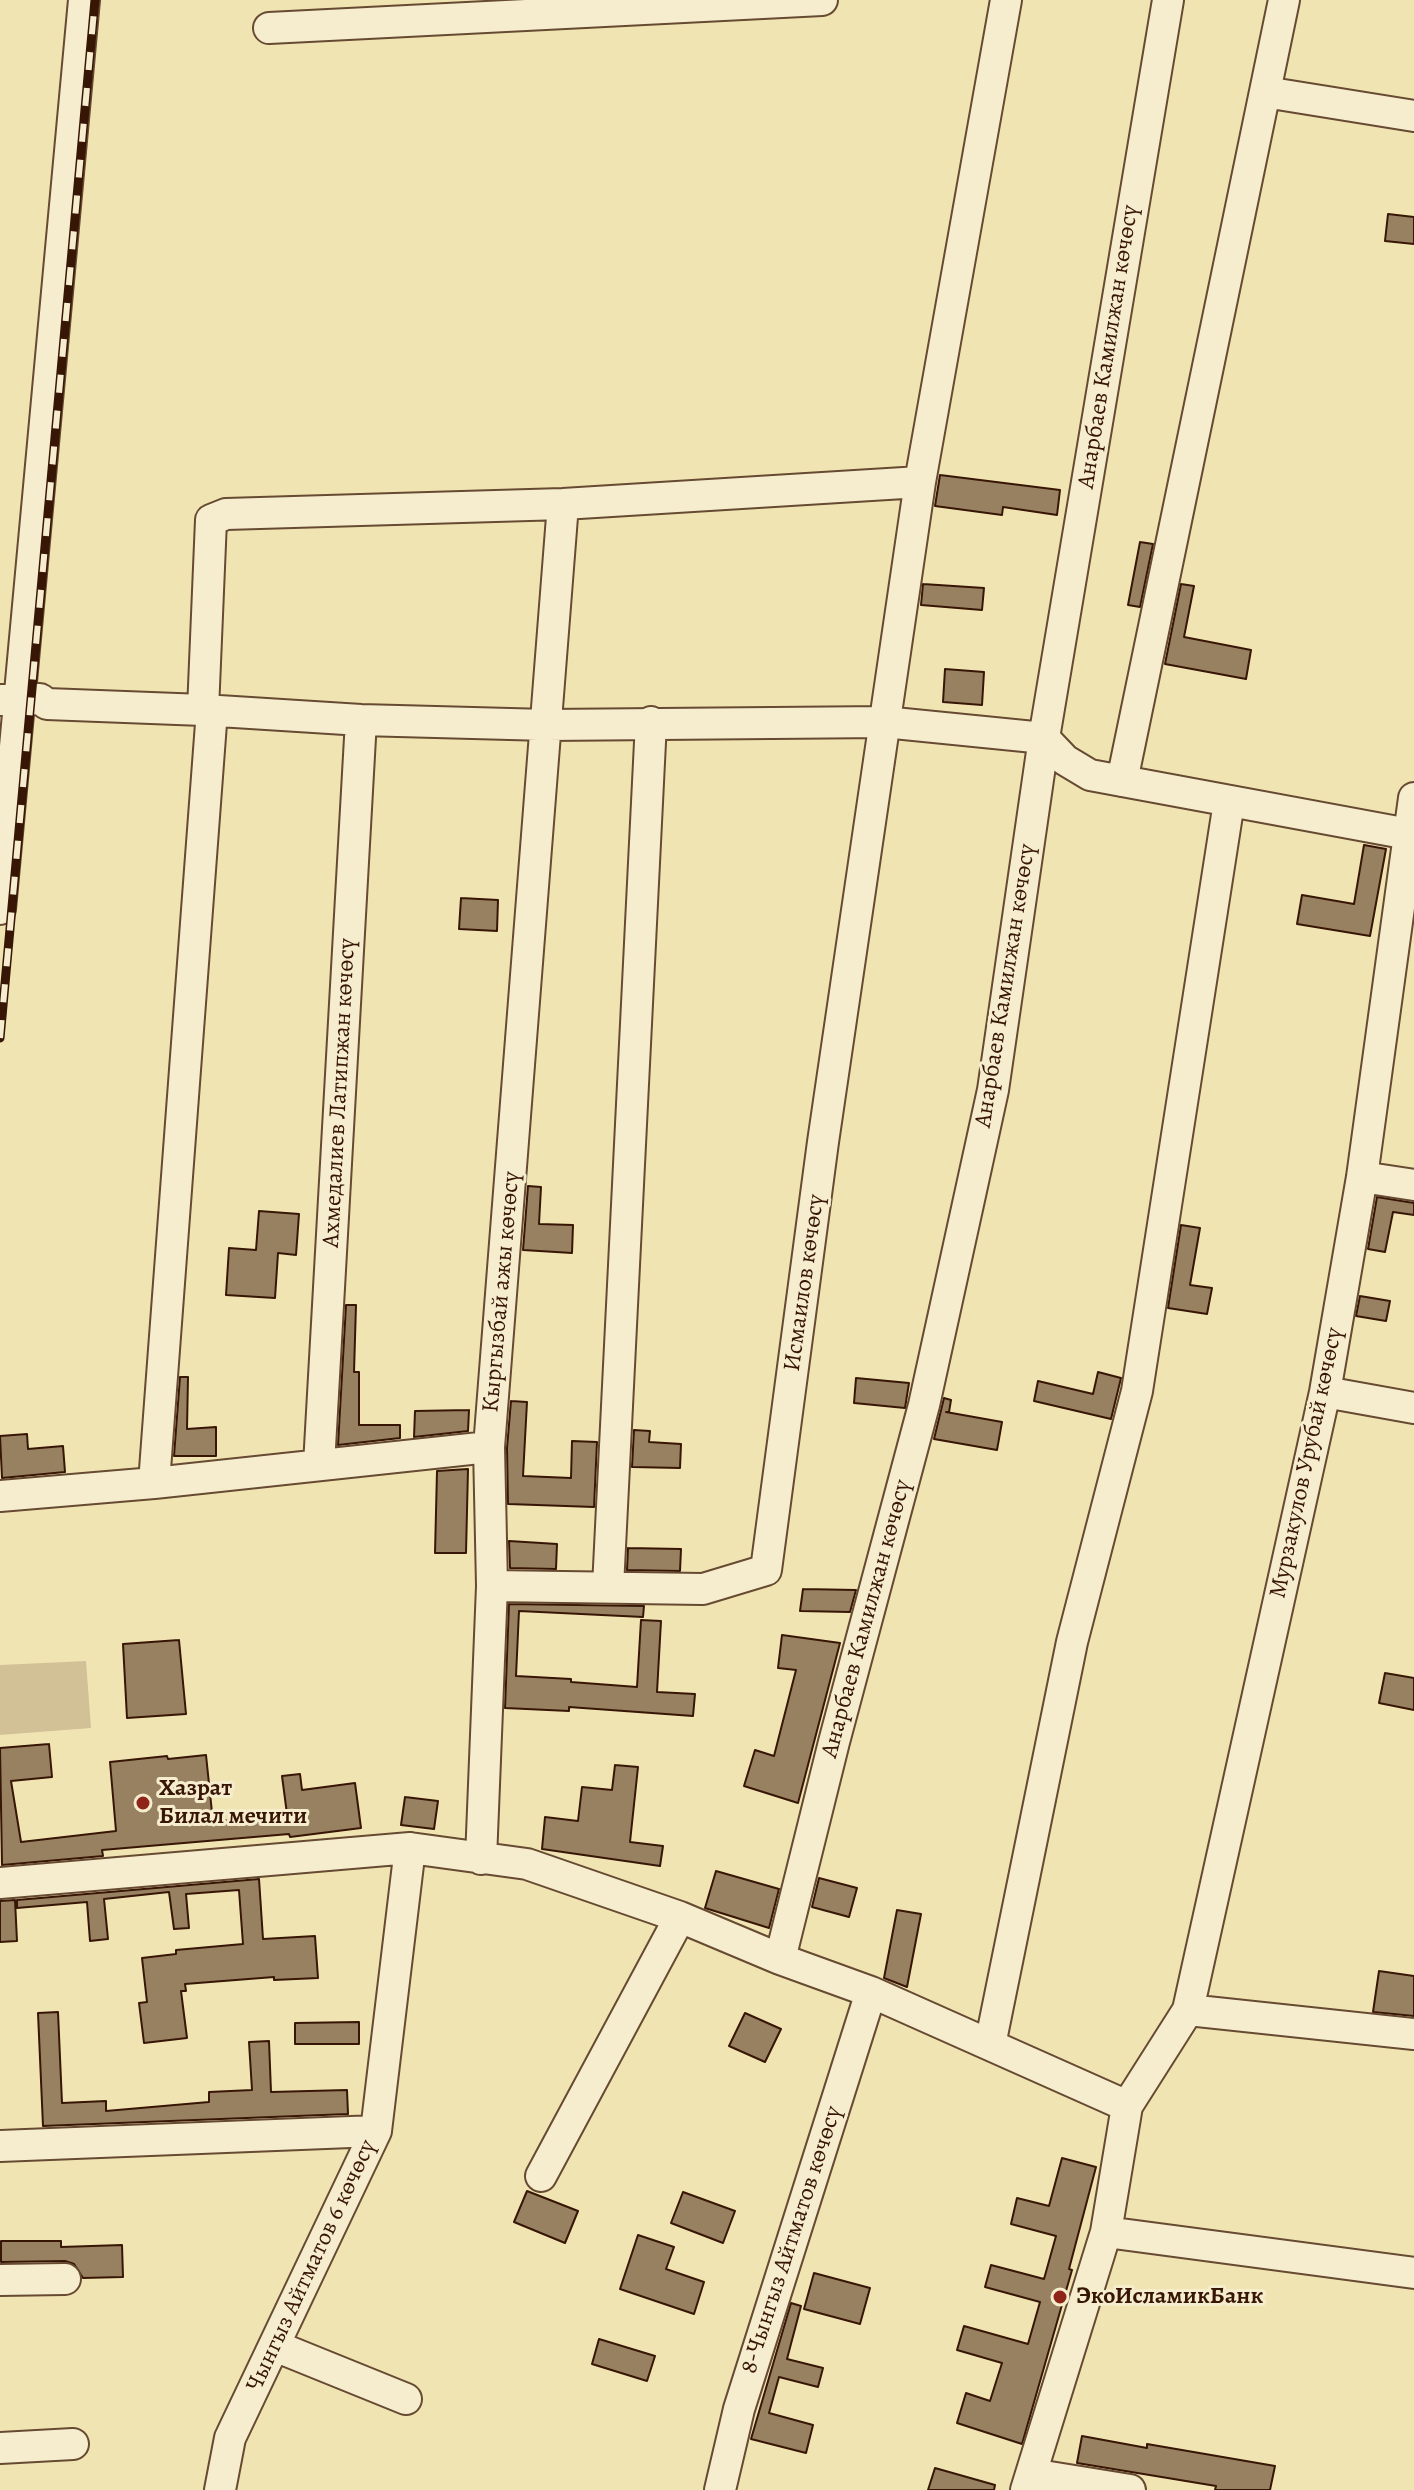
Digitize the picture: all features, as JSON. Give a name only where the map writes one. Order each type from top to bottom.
[{"type":"street","points":[[0,909],[10,700],[84,0]]},
{"type":"street","points":[[269,28],[822,0]]},
{"type":"street","points":[[884,722],[920,482],[1006,0]]},
{"type":"street","name":"Анарбаев Камилжан көчөсү","points":[[780,1959],[924,1405],[993,1090],[1044,738],[1168,0]]},
{"type":"street","points":[[1122,781],[1284,0]]},
{"type":"street","points":[[1265,92],[1414,116]]},
{"type":"street","points":[[154,1483],[207,710],[211,520],[226,514],[563,504],[920,482]]},
{"type":"street","name":"Кыргызбай ажы көчөсү","points":[[481,1859],[492,1586],[489,1447],[563,504]]},
{"type":"street","points":[[10,700],[40,699],[47,704],[361,720],[547,725],[884,722],[1044,738],[1065,760],[1090,775],[1412,835]]},
{"type":"street","name":"Ахмедалиев Латипжан көчөсү","points":[[319,1465],[361,720]]},
{"type":"street","points":[[608,1587],[651,722]]},
{"type":"street","name":"Исмаилов көчөсү","points":[[492,1586],[703,1589],[766,1570],[823,1142],[884,722]]},
{"type":"street","name":"Мурзакулов Урубай көчөсү","points":[[1127,2106],[1188,2010],[1325,1392],[1362,1177],[1412,835],[1414,798]]},
{"type":"street","points":[[990,2045],[1072,1642],[1137,1391],[1229,802]]},
{"type":"street","points":[[1362,1177],[1414,1185]]},
{"type":"street","points":[[1325,1392],[1414,1408]]},
{"type":"street","points":[[0,1496],[154,1483],[489,1447]]},
{"type":"street","points":[[0,1883],[410,1848],[527,1864],[680,1917],[780,1959],[871,1992],[1127,2106],[1106,2232],[1029,2482],[1130,2490]]},
{"type":"street","name":"Чынгыз Айтматов 6 көчөсү","points":[[220,2490],[230,2438],[376,2131],[410,1848]]},
{"type":"street","points":[[541,2176],[680,1917]]},
{"type":"street","name":"8-Чынгыз Айтматов көчөсү","points":[[720,2490],[739,2409],[871,1992]]},
{"type":"street","points":[[1188,2010],[1414,2034]]},
{"type":"street","points":[[0,2146],[376,2131]]},
{"type":"street","points":[[1106,2232],[1414,2273]]},
{"type":"street","points":[[0,2280],[65,2279]]},
{"type":"street","points":[[275,2346],[406,2399]]},
{"type":"street","points":[[0,2448],[73,2444]]},
{"type":"shaded area","points":[[86,1661],[91,1728],[0,1735],[0,1665]]},
{"type":"building","points":[[1388,214],[1414,217],[1414,244],[1385,241]]},
{"type":"building","points":[[940,475],[1060,490],[1057,515],[1003,507],[1002,515],[935,506]]},
{"type":"building","points":[[1140,542],[1153,544],[1140,607],[1128,605]]},
{"type":"building","points":[[923,584],[984,588],[982,610],[921,605]]},
{"type":"building","points":[[1181,584],[1194,586],[1184,637],[1251,650],[1246,679],[1165,664]]},
{"type":"building","points":[[945,669],[984,672],[982,705],[943,702]]},
{"type":"building","points":[[1364,845],[1386,849],[1370,936],[1297,924],[1302,895],[1354,904]]},
{"type":"building","points":[[461,898],[498,900],[497,931],[459,929]]},
{"type":"building","points":[[528,1186],[541,1187],[539,1224],[573,1225],[572,1253],[523,1250]]},
{"type":"building","points":[[1377,1197],[1414,1203],[1414,1215],[1393,1212],[1385,1252],[1368,1249]]},
{"type":"building","points":[[259,1211],[299,1214],[296,1255],[278,1253],[275,1298],[226,1295],[229,1248],[256,1250]]},
{"type":"building","points":[[1181,1225],[1200,1228],[1190,1285],[1212,1288],[1207,1314],[1168,1308]]},
{"type":"building","points":[[1360,1296],[1390,1301],[1386,1321],[1356,1316]]},
{"type":"building","points":[[346,1305],[356,1305],[354,1372],[359,1372],[359,1425],[400,1425],[400,1438],[338,1445]]},
{"type":"building","points":[[1098,1372],[1121,1378],[1111,1419],[1034,1401],[1038,1381],[1093,1394]]},
{"type":"building","points":[[180,1377],[188,1377],[187,1429],[216,1427],[216,1456],[174,1456]]},
{"type":"building","points":[[856,1378],[909,1383],[905,1408],[854,1403]]},
{"type":"building","points":[[944,1398],[951,1400],[949,1412],[946,1412],[1002,1422],[997,1450],[934,1439]]},
{"type":"building","points":[[511,1401],[527,1402],[523,1476],[571,1478],[572,1441],[597,1442],[594,1507],[508,1504],[507,1448]]},
{"type":"building","points":[[469,1410],[468,1431],[414,1437],[415,1411]]},
{"type":"building","points":[[634,1430],[650,1431],[649,1442],[681,1444],[680,1468],[632,1467]]},
{"type":"building","points":[[27,1434],[28,1449],[63,1446],[65,1472],[2,1478],[0,1436]]},
{"type":"building","points":[[468,1469],[466,1553],[435,1553],[437,1471]]},
{"type":"building","points":[[509,1541],[557,1544],[556,1569],[510,1568]]},
{"type":"building","points":[[628,1548],[681,1549],[680,1571],[627,1570]]},
{"type":"building","points":[[803,1589],[856,1590],[850,1612],[800,1611]]},
{"type":"building","points":[[509,1604],[644,1606],[643,1617],[519,1611],[516,1676],[637,1687],[641,1620],[661,1621],[657,1692],[695,1694],[693,1716],[569,1707],[569,1711],[505,1708]]},
{"type":"building","points":[[782,1635],[840,1643],[798,1803],[744,1786],[755,1750],[774,1756],[796,1670],[778,1668]]},
{"type":"building","name":"Хазрат Билал мечити","points":[[179,1640],[186,1714],[127,1718],[123,1644]]},
{"type":"building","points":[[1385,1673],[1414,1678],[1414,1710],[1379,1703]]},
{"type":"building","points":[[49,1744],[52,1777],[11,1781],[21,1842],[116,1831],[110,1762],[167,1756],[168,1759],[206,1755],[213,1822],[287,1814],[282,1776],[300,1774],[302,1790],[355,1783],[361,1828],[290,1837],[289,1834],[102,1850],[103,1856],[2,1865],[0,1748]]},
{"type":"building","points":[[615,1765],[638,1767],[630,1842],[663,1846],[660,1866],[542,1849],[545,1817],[578,1821],[582,1787],[612,1790]]},
{"type":"building","points":[[405,1797],[438,1801],[434,1829],[401,1825]]},
{"type":"building","points":[[716,1871],[779,1889],[769,1928],[705,1908]]},
{"type":"building","points":[[819,1878],[857,1888],[849,1917],[812,1907]]},
{"type":"building","points":[[259,1879],[263,1939],[315,1936],[318,1978],[274,1980],[274,1977],[185,1984],[186,1991],[181,1991],[187,2038],[144,2043],[139,2003],[147,2002],[142,1958],[176,1954],[176,1950],[243,1944],[239,1890],[186,1894],[189,1928],[174,1929],[169,1892],[104,1899],[108,1939],[90,1941],[87,1902],[17,1908],[17,1900]]},
{"type":"building","points":[[15,1900],[17,1941],[0,1942],[0,1901]]},
{"type":"building","points":[[897,1910],[921,1914],[907,1987],[884,1978]]},
{"type":"building","points":[[1379,1971],[1414,1976],[1414,2016],[1373,2012]]},
{"type":"building","points":[[58,2012],[62,2103],[106,2101],[106,2111],[209,2102],[209,2092],[252,2090],[249,2042],[269,2041],[271,2092],[347,2090],[348,2114],[43,2126],[38,2013]]},
{"type":"building","points":[[745,2013],[781,2029],[765,2062],[729,2046]]},
{"type":"building","points":[[359,2022],[359,2044],[295,2044],[295,2023]]},
{"type":"building","points":[[1062,2158],[1096,2167],[1069,2269],[1072,2270],[1022,2444],[957,2423],[966,2393],[990,2401],[1002,2363],[957,2350],[964,2326],[1028,2344],[1040,2302],[985,2287],[991,2265],[1044,2279],[1056,2236],[1011,2224],[1017,2198],[1049,2206]]},
{"type":"building","points":[[527,2191],[578,2211],[565,2243],[514,2222]]},
{"type":"building","points":[[683,2192],[735,2211],[723,2243],[671,2223]]},
{"type":"building","points":[[638,2235],[674,2247],[666,2269],[704,2282],[694,2314],[620,2289]]},
{"type":"building","points":[[1,2241],[61,2241],[61,2247],[122,2245],[123,2277],[83,2278],[74,2264],[65,2261],[1,2262]]},
{"type":"building","points":[[814,2273],[870,2288],[860,2324],[804,2309]]},
{"type":"building","points":[[791,2303],[801,2306],[787,2359],[823,2368],[818,2387],[779,2377],[769,2413],[813,2425],[806,2453],[751,2439]]},
{"type":"building","points":[[599,2339],[655,2356],[647,2381],[592,2364]]},
{"type":"building","points":[[1082,2436],[1275,2466],[1270,2490],[1215,2490],[1216,2486],[1077,2463]]},
{"type":"building","points":[[935,2468],[995,2485],[994,2490],[928,2490]]},
{"type":"railway","points":[[0,1038],[95,0]]},
{"type":"place","name":"Хазрат Билал мечити","points":[[143,1803]]},
{"type":"place","name":"ЭкоИсламикБанк","points":[[1060,2297]]}]
